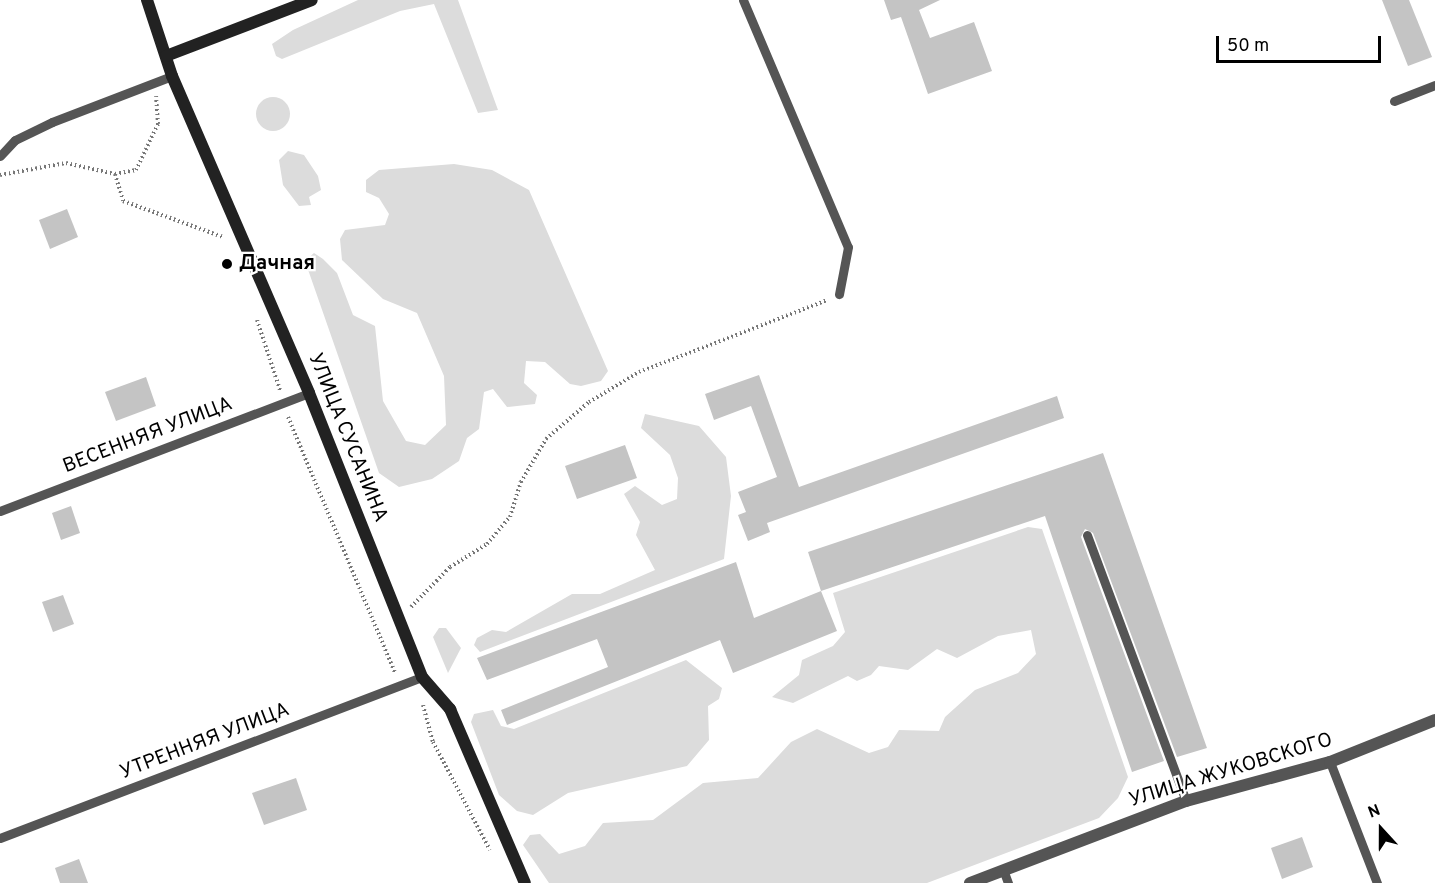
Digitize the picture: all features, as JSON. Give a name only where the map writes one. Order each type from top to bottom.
[{"type":"street","name":"УЛИЦА СУСАНИНА","points":[[147,0],[172,76],[309,393],[422,677],[450,709],[525,883]]},
{"type":"street","points":[[166,56],[312,0]]},
{"type":"street","name":"УЛИЦА ЖУКОВСКОГО","points":[[970,883],[1006,877],[1186,801],[1330,762],[1435,720]]},
{"type":"lane","points":[[743,0],[848,247],[839,294]]},
{"type":"lane","points":[[0,156],[15,140],[52,122],[172,76]]},
{"type":"lane","points":[[1394,101],[1435,85]]},
{"type":"lane","name":"ВЕСЕННЯЯ УЛИЦА","points":[[0,511],[309,393]]},
{"type":"lane","points":[[1087,535],[1186,801]]},
{"type":"lane","name":"УТРЕННЯЯ УЛИЦА","points":[[0,838],[422,677]]},
{"type":"lane","points":[[1330,762],[1377,883]]},
{"type":"path","points":[[0,176],[66,164],[115,174],[136,170],[158,124],[154,84]]},
{"type":"path","points":[[115,174],[123,201],[244,242]]},
{"type":"path","points":[[223,236],[227,247]]},
{"type":"path","points":[[399,618],[450,567],[487,544],[510,517],[521,482],[546,439],[589,402],[650,368],[839,294]]},
{"type":"path","points":[[253,312],[275,366],[282,403],[400,686],[420,695],[433,742],[496,862]]},
{"type":"shaded area","points":[[358,0],[458,0],[498,110],[478,113],[434,4],[400,11],[282,59],[276,56],[272,44],[293,30]]},
{"type":"shaded area","points":[[273,97],[285,102],[290,114],[285,126],[273,131],[261,126],[256,114],[261,102]]},
{"type":"shaded area","points":[[288,151],[304,155],[318,176],[321,190],[309,197],[311,205],[299,206],[283,185],[279,160]]},
{"type":"shaded area","points":[[454,164],[492,170],[529,190],[608,371],[601,381],[581,386],[570,384],[545,362],[526,361],[524,383],[537,395],[535,404],[507,407],[493,389],[484,392],[479,429],[467,438],[459,461],[432,479],[399,487],[379,473],[305,261],[314,253],[323,259],[337,273],[353,315],[375,326],[383,401],[406,441],[425,445],[446,425],[444,376],[417,313],[383,299],[342,260],[340,239],[345,230],[385,225],[389,214],[379,198],[366,192],[366,180],[379,170]]},
{"type":"shaded area","points":[[645,414],[699,426],[726,457],[731,496],[724,559],[480,652],[474,645],[477,638],[492,630],[506,632],[572,594],[600,594],[655,570],[636,535],[640,522],[624,494],[635,486],[662,505],[677,499],[678,478],[670,455],[641,428]]},
{"type":"shaded area","points":[[1028,527],[1042,529],[1128,777],[1118,798],[1099,818],[927,883],[549,883],[523,845],[530,835],[540,834],[559,854],[585,846],[603,823],[653,820],[703,783],[758,778],[791,742],[817,729],[869,753],[888,747],[899,730],[939,731],[945,717],[975,690],[1018,673],[1036,654],[1031,630],[998,636],[957,658],[937,649],[908,670],[879,666],[871,675],[857,681],[848,676],[793,703],[772,697],[799,675],[802,660],[833,646],[845,632],[833,593]]},
{"type":"shaded area","points":[[439,628],[446,628],[461,648],[448,673],[433,637]]},
{"type":"shaded area","points":[[686,660],[722,688],[719,699],[708,706],[709,740],[687,766],[568,793],[533,815],[517,811],[499,795],[471,722],[474,714],[493,710],[501,726],[514,729]]},
{"type":"building","points":[[884,0],[940,0],[919,10],[930,38],[974,22],[992,71],[928,94],[901,17],[891,20]]},
{"type":"building","points":[[1382,0],[1409,0],[1432,57],[1408,66]]},
{"type":"building","points":[[67,209],[78,237],[50,249],[39,220]]},
{"type":"building","points":[[759,375],[799,487],[1057,396],[1064,418],[767,523],[770,532],[748,541],[738,515],[746,512],[738,492],[777,477],[751,406],[714,420],[705,394]]},
{"type":"building","points":[[146,377],[156,406],[116,421],[105,392]]},
{"type":"building","points":[[625,445],[637,478],[577,499],[565,466]]},
{"type":"building","points":[[1103,453],[1207,748],[1177,757],[1093,533],[1085,529],[1081,537],[1164,761],[1132,772],[1045,516],[821,591],[808,552]]},
{"type":"building","points":[[71,506],[80,533],[61,540],[52,513]]},
{"type":"building","points":[[736,562],[754,618],[821,591],[837,631],[733,673],[720,640],[507,725],[501,710],[608,667],[597,639],[487,680],[477,658]]},
{"type":"building","points":[[63,595],[74,624],[53,632],[42,602]]},
{"type":"building","points":[[296,778],[307,810],[264,825],[252,793]]},
{"type":"building","points":[[1302,837],[1313,867],[1282,879],[1271,848]]},
{"type":"building","points":[[79,859],[88,883],[60,883],[55,868]]},
{"type":"place","name":"Дачная","points":[[227,264]]}]
